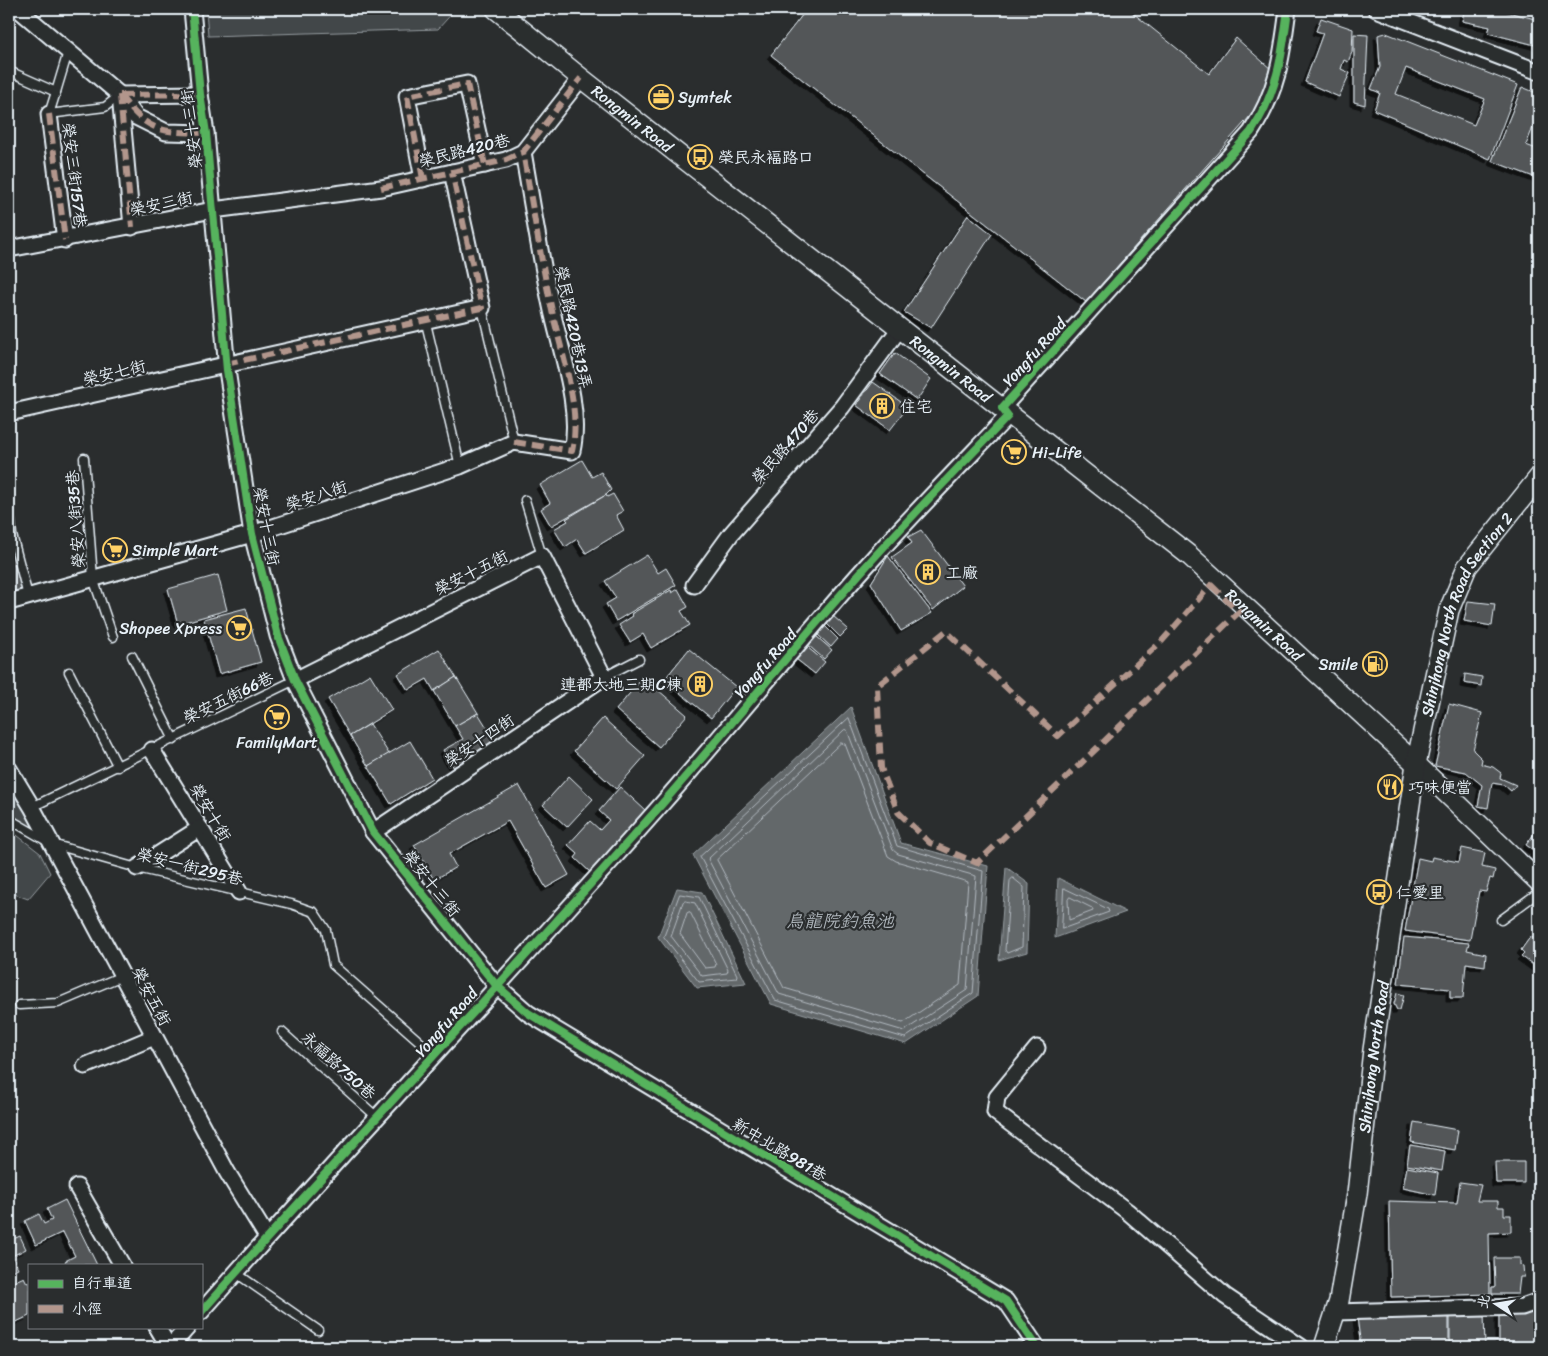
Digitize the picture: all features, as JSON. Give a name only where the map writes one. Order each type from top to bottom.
[{"type":"street","points":[[18,9],[120,95],[136,117],[166,132],[206,133]]},
{"type":"street","name":"榮安十三街","points":[[192,9],[200,94],[206,133],[226,364],[252,534],[278,636],[295,680],[373,832],[496,985]]},
{"type":"street","name":"Rongmin Road","points":[[496,9],[581,78],[1190,556],[1416,764],[1539,882]]},
{"type":"street","name":"Yongfu Road","points":[[202,1311],[436,1056],[496,985],[661,805],[878,553],[1008,416],[1002,408],[1251,132],[1264,111],[1276,82],[1288,9]]},
{"type":"street","points":[[1376,9],[1399,12],[1539,72]]},
{"type":"street","name":"榮民路420巷","points":[[381,188],[506,160],[522,152],[581,78]]},
{"type":"street","points":[[423,179],[407,96],[467,84],[484,165]]},
{"type":"street","points":[[120,95],[200,94]]},
{"type":"street","points":[[120,95],[132,227]]},
{"type":"street","name":"榮安三街157巷","points":[[49,114],[65,240]]},
{"type":"street","name":"榮民路420巷13弄","points":[[514,442],[572,451],[575,437],[572,401],[550,304],[522,152]]},
{"type":"street","points":[[452,172],[482,308]]},
{"type":"street","name":"榮安三街","points":[[9,249],[65,240],[212,210],[381,188]]},
{"type":"street","name":"榮安七街","points":[[9,413],[425,319],[482,308]]},
{"type":"street","name":"榮民路470巷","points":[[694,585],[731,534],[842,408],[900,328]]},
{"type":"street","name":"榮安八街","points":[[9,602],[252,534],[460,466],[514,442]]},
{"type":"street","name":"Shinjhong North Road Section 2","points":[[1416,764],[1449,610],[1467,566],[1539,477]]},
{"type":"street","points":[[542,556],[604,677]]},
{"type":"street","name":"榮安十五街","points":[[295,680],[542,556]]},
{"type":"street","name":"榮安十四街","points":[[373,832],[604,677]]},
{"type":"street","name":"榮安十街","points":[[152,750],[239,892]]},
{"type":"street","name":"Shinjhong North Road","points":[[1324,1347],[1335,1312],[1357,1194],[1373,1050],[1416,764]]},
{"type":"street","name":"榮安五街","points":[[9,770],[32,807],[227,1172],[268,1237]]},
{"type":"street","points":[[137,868],[200,828]]},
{"type":"street","name":"新中北路981巷","points":[[496,985],[528,1013],[1006,1300],[1037,1347]]},
{"type":"street","points":[[86,1066],[154,1036]]},
{"type":"street","points":[[1037,1048],[997,1097],[995,1112],[1127,1211],[1225,1296],[1301,1347]]},
{"type":"street","points":[[78,1187],[121,1264]]},
{"type":"street","points":[[1335,1312],[1522,1307],[1539,1301]]},
{"type":"street","points":[[158,1328],[169,1347],[187,1328]]},
{"type":"lane","points":[[68,52],[49,114],[105,107],[120,95]]},
{"type":"lane","points":[[9,70],[56,92]]},
{"type":"lane","points":[[482,308],[514,442]]},
{"type":"lane","points":[[425,319],[460,466]]},
{"type":"lane","name":"榮安八街35巷","points":[[84,458],[93,578],[113,637]]},
{"type":"lane","points":[[525,500],[542,556]]},
{"type":"lane","points":[[9,501],[12,535],[28,596]]},
{"type":"lane","name":"榮安五街66巷","points":[[132,656],[174,740]]},
{"type":"lane","points":[[604,677],[639,659]]},
{"type":"lane","points":[[69,672],[118,767]]},
{"type":"lane","name":"榮安五街66巷","points":[[32,807],[295,680]]},
{"type":"lane","name":"榮安一街295巷","points":[[9,819],[52,844],[137,868],[291,904],[314,912],[326,930],[333,965],[436,1056]]},
{"type":"lane","points":[[1501,920],[1539,892]]},
{"type":"lane","points":[[19,1005],[58,1003],[122,976]]},
{"type":"lane","name":"永福路750巷","points":[[282,1032],[378,1118]]},
{"type":"lane","points":[[236,1272],[318,1330]]},
{"type":"shaded area","points":[[206,9],[456,9],[438,29],[208,36]]},
{"type":"shaded area","points":[[9,776],[46,838],[9,815]]},
{"type":"shaded area","points":[[9,829],[40,853],[50,873],[28,899],[9,892]]},
{"type":"water","name":"烏龍院釣魚池","points":[[851,707],[901,843],[988,866],[978,996],[906,1044],[771,1004],[693,855]]},
{"type":"water","points":[[1006,867],[1029,884],[1027,952],[999,960]]},
{"type":"water","points":[[1058,878],[1126,912],[1055,938]]},
{"type":"water","points":[[677,888],[702,892],[746,983],[697,988],[658,937]]},
{"type":"building","points":[[807,9],[1128,9],[1209,74],[1236,38],[1272,70],[1260,105],[1086,302],[771,55]]},
{"type":"building","points":[[1454,9],[1496,9],[1539,20],[1539,46],[1488,33],[1490,27],[1462,21],[1464,12]]},
{"type":"building","points":[[1321,18],[1353,29],[1352,52],[1348,62],[1344,60],[1341,69],[1350,73],[1339,97],[1305,82],[1323,33],[1316,31]]},
{"type":"building","points":[[1386,33],[1518,85],[1490,159],[1374,110],[1380,93],[1371,89],[1380,67],[1378,35]],"holes":[[[1406,68],[1485,99],[1474,125],[1396,94]]]},
{"type":"building","points":[[1354,34],[1368,35],[1365,105],[1354,102]]},
{"type":"building","points":[[1522,87],[1539,94],[1539,121],[1536,120],[1526,145],[1539,150],[1539,179],[1492,161]]},
{"type":"building","points":[[968,215],[992,234],[931,328],[904,312]]},
{"type":"building","name":"住宅","points":[[895,353],[931,379],[917,400],[880,374]]},
{"type":"building","name":"住宅","points":[[873,382],[908,407],[890,430],[856,405]]},
{"type":"building","points":[[582,460],[592,477],[601,472],[611,490],[606,495],[551,526],[541,509],[550,503],[540,485]]},
{"type":"building","points":[[613,494],[623,511],[616,515],[624,530],[586,553],[577,539],[565,547],[554,529],[568,521],[566,519],[606,495],[607,497]]},
{"type":"building","name":"工廠","points":[[921,530],[963,586],[933,610],[892,557],[912,543],[908,537]]},
{"type":"building","points":[[17,549],[28,590],[9,596],[9,551]]},
{"type":"building","points":[[647,555],[658,573],[666,568],[676,585],[616,621],[606,604],[616,598],[605,581]]},
{"type":"building","name":"工廠","points":[[888,556],[932,613],[901,631],[871,583]]},
{"type":"building","points":[[218,575],[227,610],[178,624],[168,589]]},
{"type":"building","points":[[678,589],[688,607],[681,611],[690,625],[651,648],[643,634],[630,642],[619,625],[633,616],[631,614],[671,590],[672,593]]},
{"type":"building","points":[[1468,601],[1495,604],[1492,626],[1464,621]]},
{"type":"building","points":[[246,608],[261,662],[219,674],[204,619]]},
{"type":"building","points":[[833,616],[848,629],[840,637],[826,623]]},
{"type":"building","points":[[825,626],[838,639],[831,647],[817,634]]},
{"type":"building","points":[[816,636],[832,650],[824,659],[808,645]]},
{"type":"building","points":[[807,647],[825,662],[815,674],[796,659]]},
{"type":"building","points":[[439,649],[456,677],[434,691],[427,679],[408,690],[398,674]]},
{"type":"building","name":"連都大地三期C棟","points":[[689,649],[736,687],[711,718],[664,680]]},
{"type":"building","points":[[370,674],[392,710],[350,736],[328,699]]},
{"type":"building","points":[[1465,674],[1482,677],[1481,686],[1464,683]]},
{"type":"building","points":[[456,677],[478,713],[455,726],[434,691]]},
{"type":"building","points":[[643,677],[687,715],[659,747],[616,710]]},
{"type":"building","points":[[1449,704],[1482,713],[1473,750],[1482,759],[1481,764],[1493,767],[1501,773],[1500,778],[1516,785],[1511,791],[1504,785],[1492,783],[1488,808],[1478,806],[1482,785],[1466,772],[1435,766]]},
{"type":"building","points":[[478,713],[496,742],[454,768],[443,750],[463,739],[455,726]]},
{"type":"building","points":[[603,718],[645,756],[616,789],[574,751]]},
{"type":"building","points":[[370,724],[389,754],[368,766],[350,736]]},
{"type":"building","points":[[410,741],[432,778],[391,804],[368,766]]},
{"type":"building","points":[[569,776],[593,799],[567,827],[543,805]]},
{"type":"building","points":[[519,785],[569,875],[546,888],[508,821],[449,854],[456,867],[434,880],[414,845]]},
{"type":"building","points":[[620,787],[646,811],[590,872],[575,858],[578,854],[568,845],[590,821],[600,830],[609,820],[599,811]]},
{"type":"building","points":[[1539,827],[1539,857],[1533,853],[1535,851],[1526,845]]},
{"type":"building","points":[[1462,848],[1485,853],[1482,867],[1495,870],[1493,879],[1490,878],[1486,892],[1479,891],[1470,940],[1405,931],[1418,858],[1431,861],[1432,857],[1459,862]]},
{"type":"building","points":[[1539,930],[1539,969],[1521,956],[1524,953],[1521,950],[1531,936],[1534,939]]},
{"type":"building","points":[[1404,937],[1469,943],[1467,950],[1486,954],[1485,966],[1466,963],[1463,998],[1450,998],[1450,989],[1398,984]]},
{"type":"building","points":[[1397,993],[1404,995],[1400,1010],[1397,1010],[1394,1004]]},
{"type":"building","points":[[1414,1122],[1458,1130],[1455,1150],[1411,1142]]},
{"type":"building","points":[[1410,1145],[1445,1151],[1442,1171],[1407,1165]]},
{"type":"building","points":[[1495,1162],[1524,1162],[1524,1183],[1496,1183]]},
{"type":"building","points":[[1407,1167],[1438,1173],[1435,1195],[1403,1188]]},
{"type":"building","points":[[1460,1182],[1481,1185],[1477,1201],[1498,1201],[1498,1207],[1504,1207],[1504,1215],[1511,1215],[1511,1232],[1489,1233],[1490,1294],[1391,1297],[1389,1201],[1457,1203]]},
{"type":"building","points":[[65,1200],[97,1264],[66,1264],[65,1261],[75,1256],[63,1232],[36,1245],[25,1221],[39,1214],[44,1224],[52,1220],[47,1209]]},
{"type":"building","points":[[20,1236],[26,1249],[12,1256],[18,1268],[9,1272],[9,1241]]},
{"type":"building","points":[[1494,1258],[1520,1258],[1524,1277],[1520,1277],[1518,1294],[1492,1294],[1492,1287],[1495,1287]]},
{"type":"building","points":[[24,1277],[28,1282],[28,1316],[12,1324],[9,1318],[9,1278],[11,1283]]},
{"type":"building","points":[[1535,1312],[1536,1347],[1499,1347],[1499,1313]]},
{"type":"building","points":[[1449,1313],[1449,1347],[1361,1347],[1357,1317]]},
{"type":"building","points":[[1484,1313],[1485,1347],[1450,1347],[1450,1314]]},
{"type":"marked path","points":[[381,188],[506,160],[523,152],[581,78]]},
{"type":"marked path","points":[[423,179],[407,96],[467,84],[485,165]]},
{"type":"marked path","points":[[120,95],[200,94]]},
{"type":"marked path","points":[[120,95],[132,227]]},
{"type":"marked path","points":[[120,95],[139,117],[157,128],[167,131],[206,133]]},
{"type":"marked path","points":[[49,114],[65,240]]},
{"type":"marked path","points":[[514,442],[572,451],[574,434],[574,416],[569,379],[547,287],[523,152]]},
{"type":"marked path","points":[[226,364],[482,308],[452,172]]},
{"type":"marked path","points":[[1211,585],[1239,612],[977,863],[930,843],[898,812],[881,768],[877,686],[946,631],[1058,736],[1162,641],[1211,585]]},
{"type":"cycle path","points":[[192,9],[200,94],[206,133],[227,370],[252,534],[278,636],[295,680],[373,832],[496,985],[528,1013],[1006,1301],[1037,1347]]},
{"type":"cycle path","points":[[202,1311],[604,869],[879,552],[1008,416],[1002,408],[1251,132],[1273,87],[1281,58],[1288,9]]},
{"type":"place","name":"Symtek","points":[[661,97]]},
{"type":"place","name":"榮民永褔路口","points":[[700,157]]},
{"type":"place","name":"住宅","points":[[882,406]]},
{"type":"place","name":"Hi-Life","points":[[1014,452]]},
{"type":"place","name":"Simple Mart","points":[[115,550]]},
{"type":"place","name":"工廠","points":[[928,572]]},
{"type":"place","name":"Shopee Xpress","points":[[239,628]]},
{"type":"place","name":"Smile","points":[[1375,664]]},
{"type":"place","name":"連都大地三期C棟","points":[[700,684]]},
{"type":"place","name":"FamilyMart","points":[[277,717]]},
{"type":"place","name":"巧味便當","points":[[1390,787]]},
{"type":"place","name":"仁愛里","points":[[1379,892]]}]
